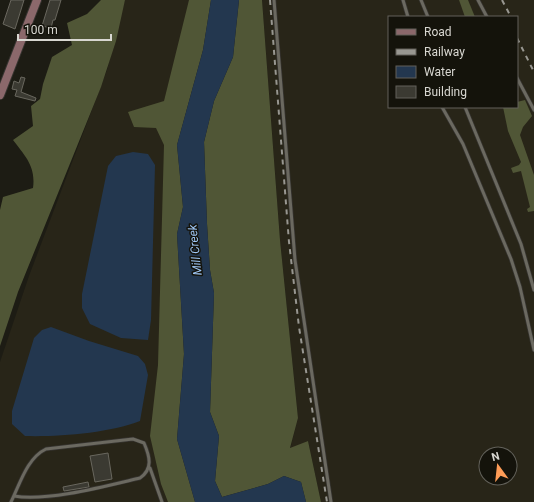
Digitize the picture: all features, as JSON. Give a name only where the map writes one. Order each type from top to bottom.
[{"type":"main road","points":[[0,95],[37,0]]},
{"type":"lane","points":[[274,0],[295,260],[304,332],[331,502]]},
{"type":"lane","points":[[403,0],[408,16]]},
{"type":"lane","points":[[421,0],[428,16]]},
{"type":"lane","points":[[478,0],[486,16]]},
{"type":"lane","points":[[518,80],[534,110]]},
{"type":"lane","points":[[443,108],[463,144],[511,259],[520,287],[534,350]]},
{"type":"lane","points":[[465,108],[521,244],[534,290]]},
{"type":"lane","points":[[11,502],[32,460],[38,453],[52,448],[133,439],[144,443],[147,450],[150,468],[162,502]]},
{"type":"lane","points":[[14,496],[24,500],[45,501],[89,492],[140,478],[147,474],[150,468]]},
{"type":"shaded area","points":[[125,0],[211,0],[177,145],[183,207],[177,234],[184,354],[177,439],[195,502],[0,502],[0,362],[29,276],[107,70]]},
{"type":"shaded area","points":[[262,0],[534,0],[534,502],[321,502],[308,441],[290,449],[298,418],[280,240]]},
{"type":"green space","points":[[101,0],[125,0],[116,41],[101,87],[18,292],[0,346],[0,210],[3,197],[33,188],[33,173],[29,162],[13,140],[33,126],[31,106],[40,99],[43,84],[52,57],[72,45],[67,23],[87,14]]},
{"type":"green space","points":[[189,0],[211,0],[203,50],[177,145],[183,207],[177,234],[184,354],[177,439],[195,502],[168,502],[161,484],[150,436],[158,365],[164,145],[156,128],[134,127],[128,112],[164,101]]},
{"type":"green space","points":[[239,0],[262,0],[280,240],[298,418],[290,448],[308,441],[321,502],[306,502],[301,482],[284,476],[268,484],[222,497],[215,481],[219,436],[210,412],[214,293],[210,270],[204,142],[214,101],[233,57]]},
{"type":"green space","points":[[459,0],[468,0],[475,16],[465,16]]},
{"type":"green space","points":[[525,100],[532,116],[523,127],[520,135],[534,175],[534,211],[528,212],[527,209],[530,207],[521,171],[513,173],[511,168],[519,165],[521,162],[508,131],[503,108],[518,108],[518,102]]},
{"type":"water","name":"Mill Creek","points":[[211,0],[239,0],[233,57],[214,101],[204,142],[210,270],[214,293],[210,412],[219,436],[215,481],[222,497],[268,484],[284,476],[301,482],[306,502],[195,502],[177,439],[184,354],[177,234],[183,207],[177,145],[203,50]]},
{"type":"water","points":[[133,152],[148,154],[155,165],[151,320],[148,340],[121,338],[90,324],[82,308],[82,294],[108,166],[116,156]]},
{"type":"water","points":[[51,327],[89,341],[138,356],[145,364],[148,375],[140,421],[114,429],[68,435],[38,436],[25,436],[12,424],[12,411],[34,338],[42,330]]},
{"type":"building","points":[[11,0],[24,0],[15,29],[3,24]]},
{"type":"building","points":[[50,0],[61,0],[51,28],[42,26]]},
{"type":"building","points":[[21,77],[25,78],[21,92],[36,98],[35,101],[15,96],[17,90],[12,89],[14,81],[19,83]]},
{"type":"building","points":[[108,453],[112,479],[95,482],[90,456]]},
{"type":"building","points":[[88,482],[89,487],[64,491],[63,487]]},
{"type":"railway","points":[[270,0],[289,242],[299,327],[327,502]]},
{"type":"railway","points":[[502,0],[510,16]]},
{"type":"railway","points":[[518,40],[534,72]]}]
